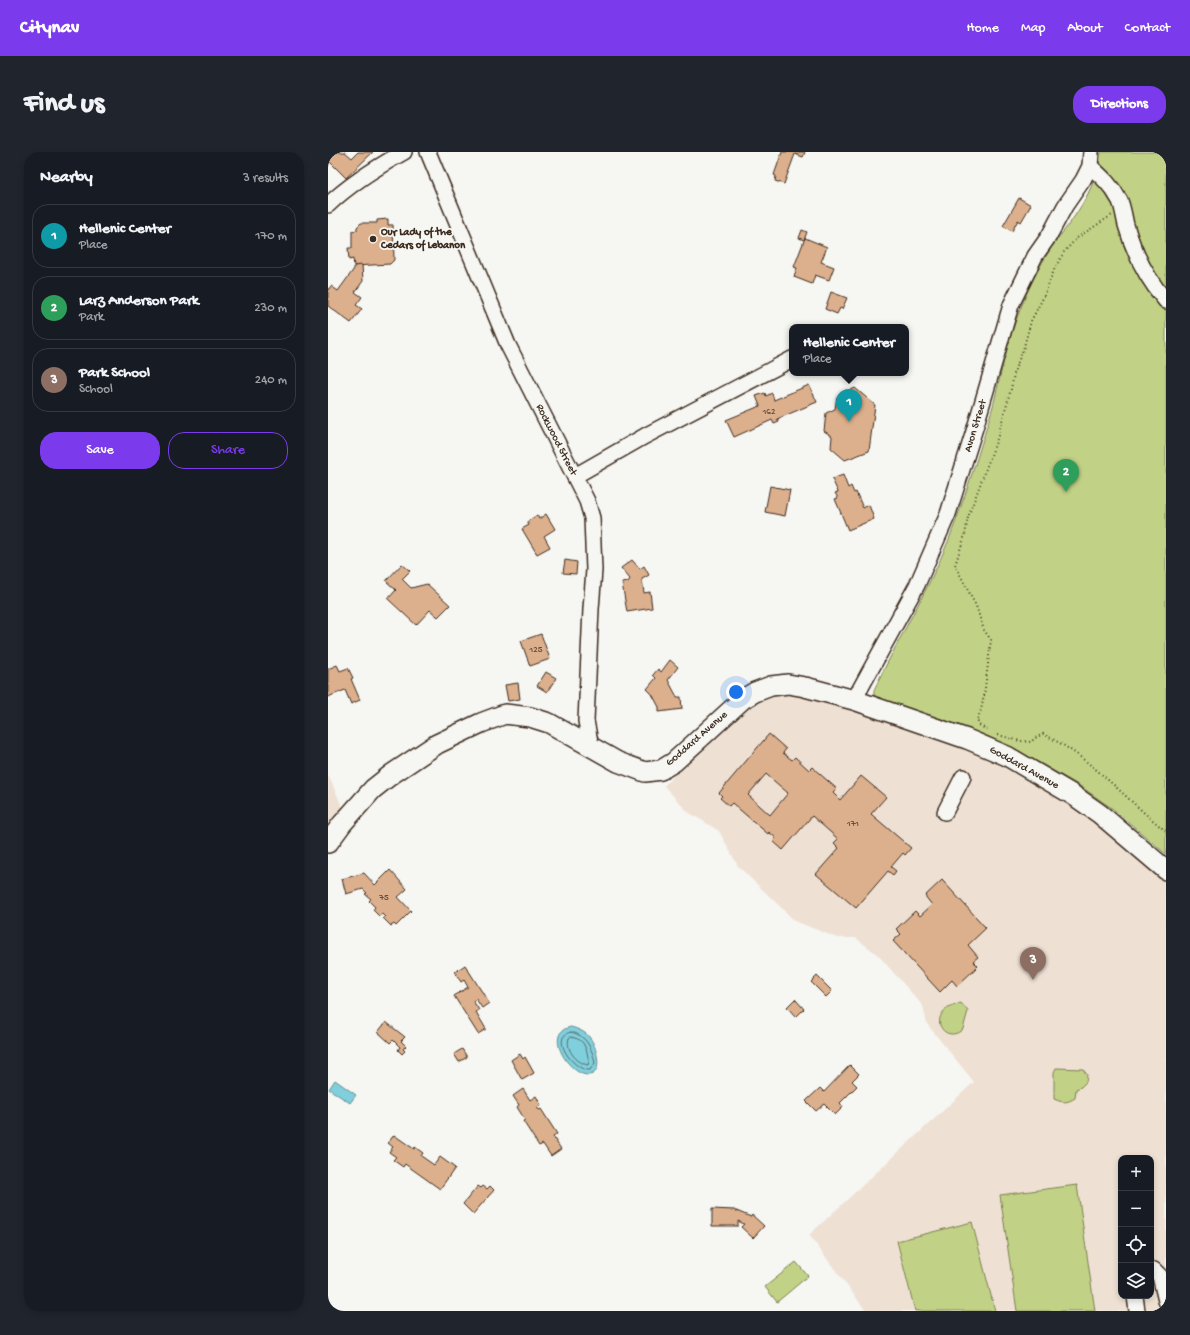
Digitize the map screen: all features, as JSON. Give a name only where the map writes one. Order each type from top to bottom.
[{"type":"main road","name":"Goddard Avenue","points":[[328,843],[342,824],[373,789],[392,774],[437,744],[481,723],[505,714],[530,717],[549,723],[618,762],[645,772],[661,770],[674,762],[743,699],[755,692],[771,686],[788,684],[854,700],[967,739],[1007,756],[1067,792],[1100,814],[1166,870]]},
{"type":"street","points":[[328,205],[364,177],[404,152]]},
{"type":"street","name":"Rockwood Street","points":[[428,152],[508,345],[587,500],[592,518],[594,570],[586,721],[591,747]]},
{"type":"street","points":[[1090,159],[1108,182],[1120,202],[1137,256],[1150,279],[1166,301]]},
{"type":"street","name":"Avon Street","points":[[854,700],[917,585],[948,514],[976,428],[1011,305],[1035,256],[1049,236],[1065,206],[1083,180],[1090,159]]},
{"type":"street","points":[[575,476],[645,436],[789,361]]},
{"type":"street","points":[[945,812],[963,777]]},
{"type":"street","points":[[1154,1270],[1160,1276],[1166,1301]]},
{"type":"street","points":[[1135,1299],[1138,1311]]},
{"type":"path","points":[[991,733],[979,725],[977,720],[984,696],[991,640],[984,630],[976,606],[955,565],[966,535],[968,517],[997,438],[1015,369],[1023,350],[1031,321],[1044,296],[1054,270],[1064,252],[1077,238],[1109,216],[1123,212]]},
{"type":"path","points":[[997,734],[1020,741],[1031,742],[1043,734],[1053,739],[1095,768],[1166,831]]},
{"type":"shaded area","points":[[801,695],[830,702],[991,760],[1023,775],[1055,793],[1113,836],[1166,882],[1166,1311],[866,1311],[809,1235],[974,1082],[927,1024],[923,1006],[878,955],[856,938],[837,938],[795,921],[738,866],[719,831],[688,812],[664,786],[711,736],[750,704],[765,697]]},
{"type":"shaded area","points":[[328,775],[343,808],[328,825]]},
{"type":"green space","points":[[1101,152],[1166,152],[1166,854],[1113,809],[1080,786],[1019,751],[985,735],[878,698],[874,695],[874,690],[884,668],[929,584],[949,541],[980,448],[993,406],[1015,322],[1023,302],[1034,278],[1054,243],[1075,216],[1086,197],[1096,175]]},
{"type":"green space","points":[[961,1003],[968,1011],[963,1029],[958,1033],[947,1033],[941,1027],[941,1016],[948,1008]]},
{"type":"green space","points":[[1056,1068],[1083,1069],[1087,1075],[1086,1082],[1081,1087],[1076,1089],[1075,1098],[1070,1101],[1062,1102],[1054,1099],[1054,1072]]},
{"type":"green space","points":[[1077,1185],[1095,1311],[1017,1311],[1000,1195]]},
{"type":"green space","points":[[972,1222],[995,1311],[915,1311],[897,1241]]},
{"type":"green space","points":[[796,1262],[808,1276],[777,1302],[765,1287]]},
{"type":"water","points":[[571,1027],[584,1032],[595,1047],[598,1065],[593,1074],[588,1075],[581,1073],[573,1068],[562,1053],[559,1044],[559,1037],[563,1030]]},
{"type":"water","points":[[335,1080],[356,1095],[350,1103],[329,1089]]},
{"type":"building","points":[[328,152],[345,152],[352,158],[358,152],[373,152],[346,178],[328,160]]},
{"type":"building","points":[[782,152],[805,152],[803,157],[795,154],[784,184],[775,181],[776,176],[774,175]]},
{"type":"building","points":[[1019,198],[1031,205],[1021,222],[1018,220],[1012,231],[1003,226]]},
{"type":"building","name":"Our Lady of the Cedars of Lebanon","points":[[388,219],[388,225],[393,225],[394,260],[390,264],[354,266],[353,259],[349,260],[348,248],[352,248],[352,231],[357,230],[357,227],[361,223],[377,223],[377,220]]},
{"type":"building","points":[[802,230],[807,232],[804,240],[799,238]]},
{"type":"building","points":[[805,238],[827,247],[821,262],[834,267],[829,280],[815,275],[812,284],[794,277],[797,268],[794,267]]},
{"type":"building","points":[[362,265],[363,281],[355,292],[362,297],[356,305],[362,309],[351,323],[328,306],[328,290],[331,286],[338,291],[354,269],[354,266]]},
{"type":"building","points":[[831,292],[847,298],[842,309],[840,308],[837,314],[825,309]]},
{"type":"building","points":[[809,385],[817,402],[777,419],[779,422],[774,424],[772,420],[734,437],[726,420],[760,406],[756,396],[765,393],[766,396],[772,393],[774,400]]},
{"type":"building","points":[[855,388],[875,405],[869,451],[845,460],[831,448],[832,436],[824,431],[826,413],[835,409],[837,397]]},
{"type":"building","points":[[843,475],[848,488],[851,486],[854,493],[856,492],[863,508],[869,505],[874,519],[848,530],[835,499],[838,498],[835,493],[838,492],[832,479]]},
{"type":"building","points":[[770,486],[790,490],[785,516],[765,512]]},
{"type":"building","points":[[546,514],[555,529],[544,536],[550,547],[537,554],[522,529],[529,525],[527,522],[537,515],[539,519]]},
{"type":"building","points":[[565,560],[577,562],[576,574],[563,573]]},
{"type":"building","points":[[632,560],[640,569],[644,566],[649,575],[642,579],[644,593],[650,592],[652,608],[627,612],[622,583],[628,582],[630,579],[621,568]]},
{"type":"building","points":[[402,564],[410,571],[402,579],[411,588],[427,584],[450,605],[438,617],[430,610],[416,625],[388,599],[396,590],[386,581]]},
{"type":"building","points":[[541,634],[550,659],[530,666],[521,641]]},
{"type":"building","points":[[670,660],[678,667],[668,680],[677,697],[681,697],[682,709],[659,712],[659,707],[652,694],[647,689],[656,678],[653,675],[658,669],[661,672]]},
{"type":"building","points":[[337,665],[340,671],[348,668],[360,700],[351,704],[345,690],[328,697],[328,669]]},
{"type":"building","points":[[546,672],[556,678],[547,692],[537,686]]},
{"type":"building","points":[[518,683],[520,699],[508,701],[505,685]]},
{"type":"building","points":[[769,734],[786,749],[783,753],[792,760],[795,757],[809,770],[812,767],[837,789],[833,793],[840,800],[861,776],[886,797],[871,814],[911,848],[905,855],[903,853],[891,867],[896,871],[893,875],[888,871],[856,908],[816,874],[839,848],[834,843],[838,839],[812,816],[783,850],[773,841],[776,838],[769,832],[768,834],[732,803],[729,806],[720,798],[722,796],[719,793]],"holes":[[[766,774],[788,793],[770,815],[748,795]]]},
{"type":"building","points":[[390,870],[407,889],[398,897],[411,911],[396,926],[394,924],[391,926],[383,918],[385,917],[382,914],[379,916],[373,910],[375,907],[369,901],[371,899],[365,894],[367,893],[363,889],[346,894],[342,879],[364,873],[375,885]]},
{"type":"building","points":[[942,880],[986,928],[968,945],[978,957],[973,961],[978,966],[957,986],[952,980],[940,992],[893,941],[901,934],[896,929],[915,911],[920,916],[932,905],[925,896]]},
{"type":"building","points":[[465,965],[489,1003],[482,1008],[476,999],[473,1001],[479,1010],[476,1012],[486,1029],[478,1034],[454,996],[468,987],[464,980],[461,982],[455,972]]},
{"type":"building","points":[[817,976],[832,991],[826,997],[811,982]]},
{"type":"building","points":[[795,999],[804,1009],[796,1017],[787,1007]]},
{"type":"building","points":[[386,1022],[405,1037],[401,1041],[406,1046],[403,1049],[405,1051],[402,1054],[398,1050],[400,1047],[393,1040],[390,1043],[378,1032]]},
{"type":"building","points":[[462,1049],[467,1057],[459,1062],[454,1054]]},
{"type":"building","points":[[520,1054],[523,1059],[525,1057],[534,1073],[522,1080],[511,1060]]},
{"type":"building","points":[[850,1065],[859,1074],[852,1081],[857,1086],[840,1103],[843,1107],[835,1115],[824,1104],[816,1111],[806,1101],[820,1088],[824,1092]]},
{"type":"building","points":[[523,1089],[530,1100],[536,1096],[541,1105],[537,1108],[539,1110],[541,1109],[557,1134],[553,1137],[561,1149],[551,1156],[543,1144],[539,1146],[523,1121],[525,1120],[517,1107],[519,1105],[513,1096]]},
{"type":"building","points":[[394,1135],[414,1149],[415,1147],[423,1153],[421,1156],[434,1165],[440,1157],[455,1168],[440,1189],[405,1164],[403,1167],[393,1160],[396,1157],[389,1152],[393,1147],[388,1143]]},
{"type":"building","points":[[478,1186],[481,1188],[483,1186],[487,1189],[490,1186],[494,1190],[473,1214],[463,1204]]},
{"type":"building","points":[[712,1209],[734,1210],[751,1217],[752,1215],[764,1226],[753,1238],[741,1227],[744,1224],[738,1221],[738,1226],[712,1226]]},
{"type":"place","name":"Our Lady of the Cedars of Lebanon","points":[[373,239]]},
{"type":"place","name":"Hellenic Center","points":[[849,422]]},
{"type":"place","name":"Larz Anderson Park","points":[[1066,492]]},
{"type":"place","name":"Park School","points":[[1033,980]]}]
